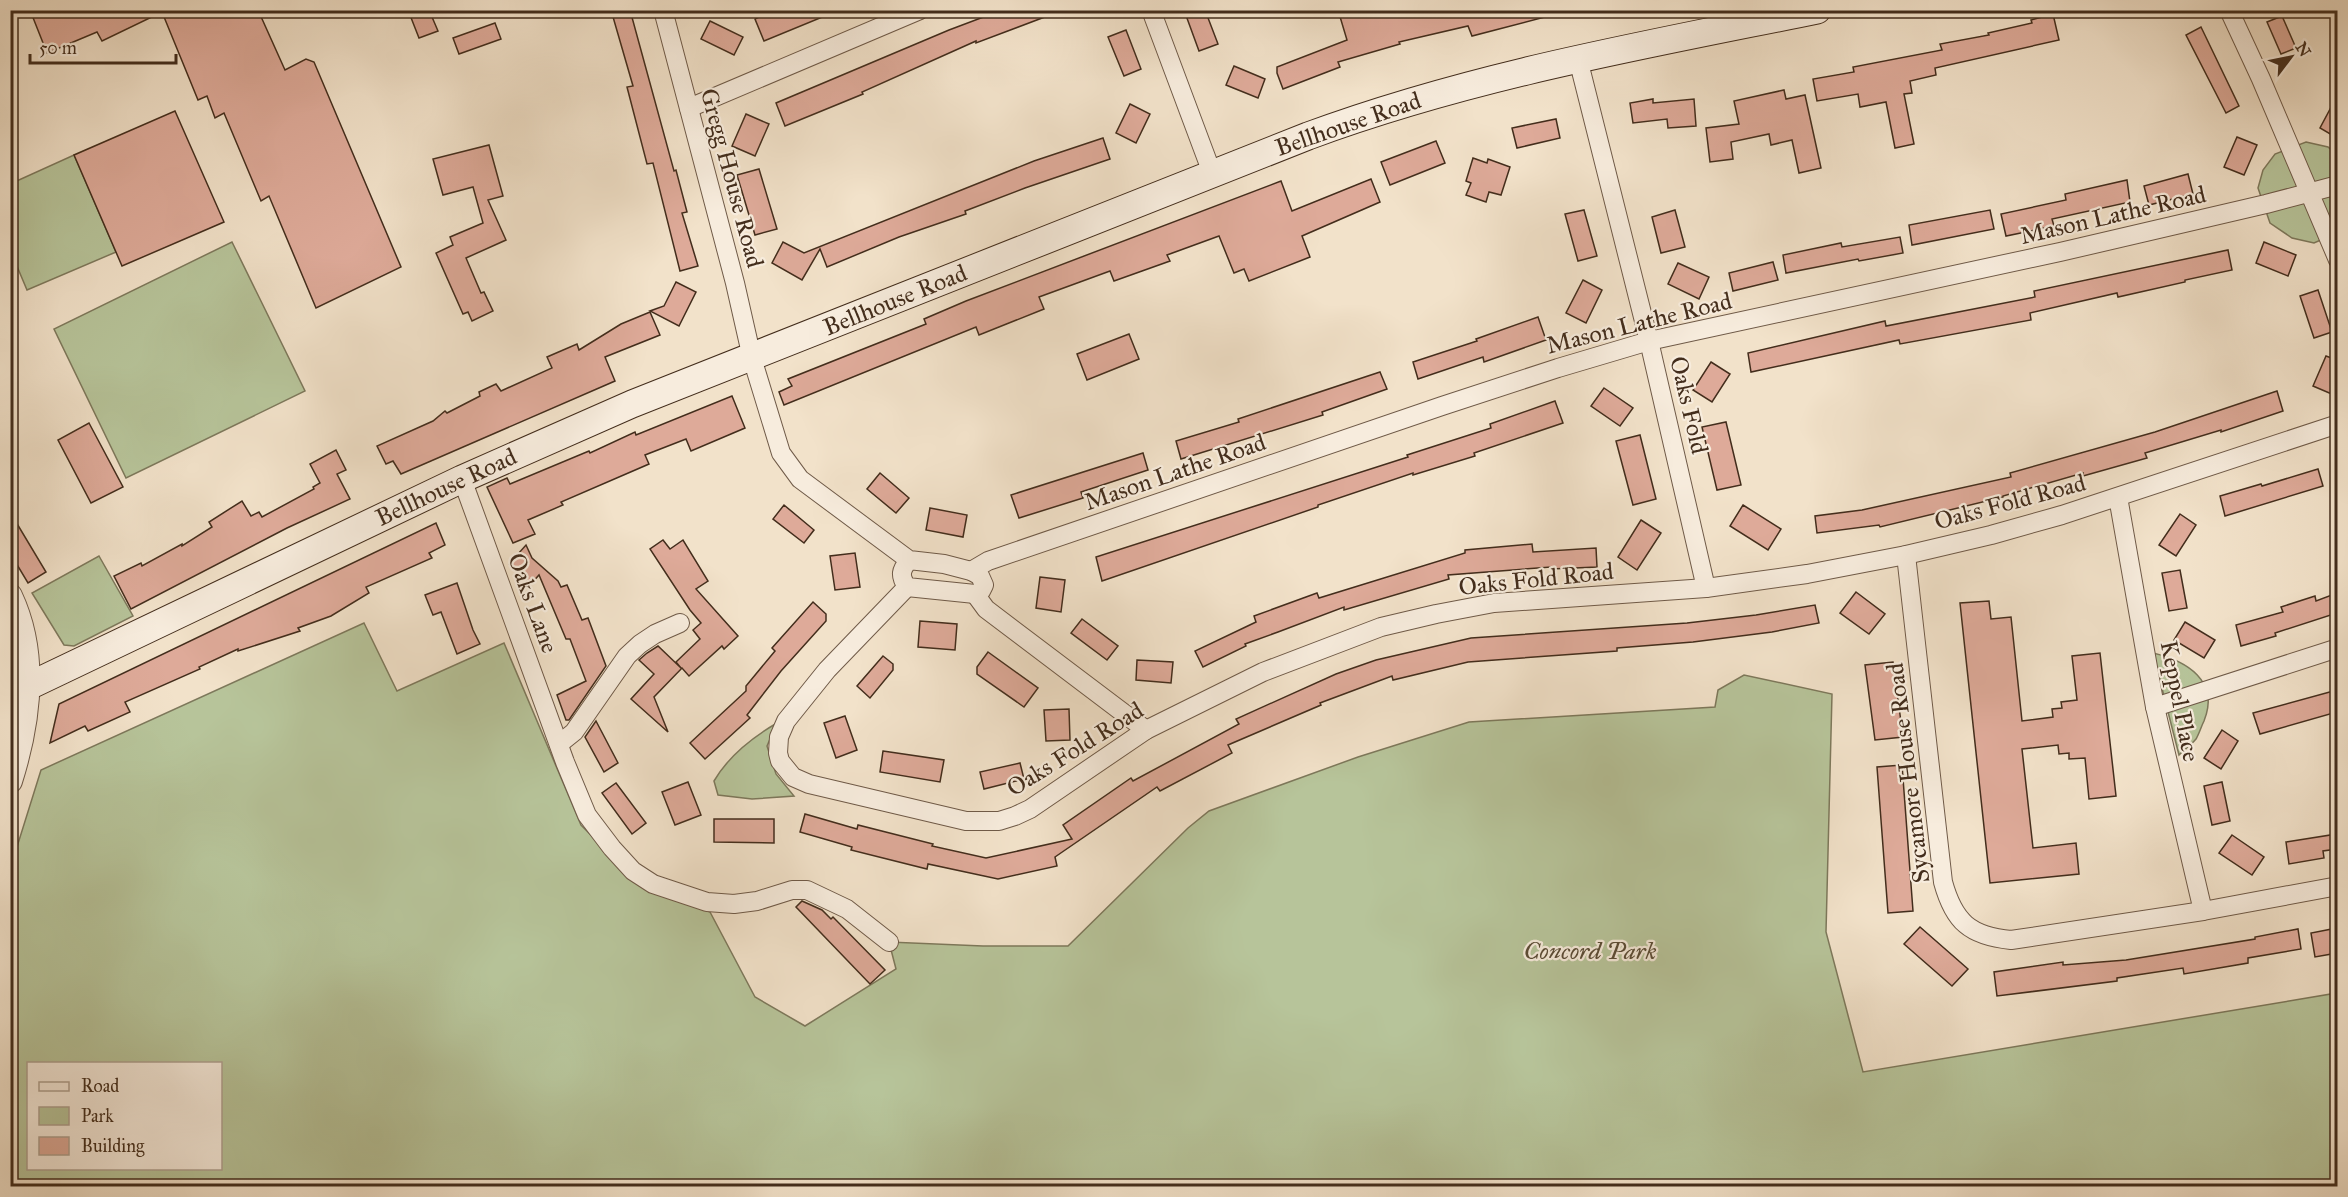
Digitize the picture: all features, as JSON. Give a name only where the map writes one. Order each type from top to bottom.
[{"type":"main road","name":"Bellhouse Road","points":[[20,690],[462,479],[589,422],[1212,173],[1378,110],[1448,90],[1578,59],[1817,10]]},
{"type":"street","name":"Gregg House Road","points":[[663,10],[774,437],[789,467],[801,479],[909,560]]},
{"type":"street","points":[[689,108],[920,10]]},
{"type":"street","points":[[1151,10],[1212,173]]},
{"type":"street","points":[[2229,10],[2337,260]]},
{"type":"street","name":"Oaks Fold","points":[[1578,59],[1649,342],[1706,588]]},
{"type":"street","name":"Mason Lathe Road","points":[[971,571],[988,561],[1431,409],[1558,368],[1649,342],[2071,249],[2337,185]]},
{"type":"street","name":"Oaks Fold Road","points":[[907,587],[827,670],[786,721],[779,737],[780,761],[793,777],[809,784],[966,821],[983,822],[1007,818],[1030,809],[1146,730],[1263,672],[1381,627],[1494,603],[1706,588],[1807,574],[1906,555],[2000,532],[2118,497],[2337,424]]},
{"type":"street","name":"Oaks Lane","points":[[462,479],[587,815],[633,871],[653,884],[707,902],[734,904],[757,901],[792,890],[807,890],[847,909],[889,942]]},
{"type":"street","name":"Keppel Place","points":[[2118,497],[2155,707],[2203,912]]},
{"type":"street","name":"Sycamore House Road","points":[[1906,555],[1943,882],[1947,895],[1962,921],[1972,930],[1984,937],[2011,940],[2203,912],[2337,886]]},
{"type":"street","points":[[909,560],[944,564],[971,571],[980,576],[984,585],[981,591],[975,594],[907,587],[901,578],[902,569],[909,560]]},
{"type":"street","points":[[975,594],[986,609],[1146,730]]},
{"type":"street","points":[[10,596],[24,639],[20,690],[22,739],[10,782]]},
{"type":"street","points":[[559,744],[574,732],[627,656],[655,634],[680,623]]},
{"type":"street","points":[[2155,707],[2337,648]]},
{"type":"green space","points":[[2306,142],[2328,147],[2337,155],[2337,233],[2314,243],[2292,238],[2270,223],[2258,188],[2263,170],[2275,154]]},
{"type":"green space","points":[[74,155],[116,252],[27,290],[11,252],[10,184]]},
{"type":"green space","points":[[232,242],[305,391],[126,478],[54,329]]},
{"type":"green space","points":[[99,556],[133,616],[74,646],[64,645],[32,593]]},
{"type":"green space","name":"Concord Park","points":[[364,623],[397,691],[504,643],[581,825],[638,882],[710,912],[755,997],[805,1026],[896,969],[889,942],[983,946],[1068,946],[1188,828],[1209,811],[1358,757],[1469,722],[1715,707],[1718,690],[1744,675],[1832,694],[1826,932],[1863,1072],[2337,993],[2337,1186],[11,1186],[11,866],[41,770]]},
{"type":"green space","points":[[2153,653],[2178,661],[2188,667],[2204,684],[2208,695],[2208,707],[2198,735],[2179,755]]},
{"type":"green space","points":[[777,723],[767,746],[776,774],[794,796],[752,799],[718,795],[714,781],[726,764],[750,741]]},
{"type":"building","points":[[30,10],[258,10],[285,70],[306,59],[314,62],[401,267],[316,308],[269,196],[261,201],[224,113],[215,118],[207,96],[198,100],[162,12],[102,41],[97,32],[47,53]]},
{"type":"building","points":[[408,10],[429,10],[438,31],[419,38]]},
{"type":"building","points":[[611,10],[630,10],[674,171],[676,170],[687,212],[682,213],[698,266],[680,271],[653,163],[647,164],[627,87],[633,86]]},
{"type":"building","points":[[774,10],[837,11],[764,41],[755,19]]},
{"type":"building","points":[[1002,10],[1058,12],[976,43],[976,41],[862,92],[863,94],[785,126],[776,103]]},
{"type":"building","points":[[1184,10],[1205,10],[1218,44],[1199,51]]},
{"type":"building","points":[[1338,10],[1544,10],[1545,17],[1472,36],[1468,26],[1399,42],[1400,44],[1338,62],[1340,67],[1283,89],[1277,67],[1347,40]]},
{"type":"building","points":[[2053,14],[2059,40],[1935,68],[1936,75],[1910,81],[1912,93],[1904,94],[1914,144],[1895,148],[1886,102],[1860,107],[1858,94],[1817,101],[1813,79],[1854,72],[1853,67],[1942,50],[1940,44],[1989,35],[1988,33],[2032,23],[2031,20]]},
{"type":"building","points":[[2282,16],[2296,48],[2281,54],[2267,22]]},
{"type":"building","points":[[710,21],[743,37],[734,55],[701,39]]},
{"type":"building","points":[[495,23],[501,39],[459,54],[453,38]]},
{"type":"building","points":[[2201,27],[2239,106],[2226,113],[2186,35]]},
{"type":"building","points":[[1126,30],[1141,69],[1124,76],[1108,37]]},
{"type":"building","points":[[1234,66],[1265,79],[1258,98],[1226,85]]},
{"type":"building","points":[[1784,90],[1786,99],[1805,95],[1821,168],[1799,173],[1792,140],[1771,145],[1769,134],[1731,142],[1733,159],[1710,162],[1706,128],[1739,124],[1734,101]]},
{"type":"building","points":[[2337,96],[2337,138],[2320,128]]},
{"type":"building","points":[[1653,99],[1653,103],[1694,99],[1696,126],[1668,128],[1667,119],[1633,123],[1630,103]]},
{"type":"building","points":[[1130,104],[1150,114],[1136,143],[1116,133]]},
{"type":"building","points":[[175,111],[224,222],[122,266],[74,155]]},
{"type":"building","points":[[746,114],[769,124],[755,156],[732,146]]},
{"type":"building","points":[[1556,119],[1560,138],[1517,148],[1512,128]]},
{"type":"building","points":[[2237,137],[2257,145],[2244,175],[2224,167]]},
{"type":"building","points":[[1103,138],[1110,159],[1025,188],[965,211],[966,214],[899,237],[827,267],[820,249],[802,280],[772,263],[783,242],[804,253],[1034,161]]},
{"type":"building","points":[[1436,141],[1445,163],[1390,185],[1381,162]]},
{"type":"building","points":[[489,145],[503,196],[488,200],[506,240],[466,258],[481,293],[484,292],[493,311],[472,321],[468,312],[463,314],[436,253],[453,245],[450,237],[483,223],[473,187],[443,195],[433,159]]},
{"type":"building","points":[[1473,158],[1487,163],[1488,159],[1510,167],[1501,195],[1489,192],[1486,202],[1466,195],[1471,183],[1466,181]]},
{"type":"building","points":[[759,169],[777,229],[755,235],[737,175]]},
{"type":"building","points":[[2188,174],[2193,194],[2149,205],[2144,186]]},
{"type":"building","points":[[1371,179],[1380,202],[1302,236],[1310,257],[1249,281],[1244,269],[1234,273],[1219,236],[1167,255],[1170,261],[1114,281],[1110,271],[1039,297],[1044,309],[979,335],[976,327],[784,405],[779,392],[792,386],[788,379],[926,324],[924,319],[966,301],[1281,181],[1292,211]]},
{"type":"building","points":[[2127,180],[2130,202],[2052,219],[2054,226],[2006,236],[2001,214],[2066,200],[2065,194]]},
{"type":"building","points":[[1584,210],[1597,256],[1578,261],[1565,214]]},
{"type":"building","points":[[1675,210],[1685,247],[1661,253],[1652,217]]},
{"type":"building","points":[[1990,210],[1994,229],[1912,245],[1909,225]]},
{"type":"building","points":[[1900,237],[1903,253],[1786,273],[1783,255],[1841,243],[1842,247]]},
{"type":"building","points":[[2264,242],[2296,255],[2288,276],[2256,263]]},
{"type":"building","points":[[2228,250],[2232,270],[2118,297],[2117,293],[2030,313],[2031,320],[1900,344],[1899,340],[1751,372],[1748,353],[1885,321],[1886,326],[2035,297],[2034,291]]},
{"type":"building","points":[[1773,262],[1778,280],[1733,291],[1729,273]]},
{"type":"building","points":[[1678,263],[1709,277],[1699,299],[1668,284]]},
{"type":"building","points":[[1583,280],[1602,290],[1586,323],[1566,313]]},
{"type":"building","points":[[676,282],[696,292],[679,326],[650,311],[664,306]]},
{"type":"building","points":[[2318,290],[2332,332],[2314,338],[2300,296]]},
{"type":"building","points":[[650,312],[660,335],[605,357],[615,381],[401,474],[393,461],[386,464],[377,446],[433,421],[445,411],[447,413],[480,396],[479,392],[496,384],[501,391],[552,368],[547,357],[577,344],[579,350],[621,324]]},
{"type":"building","points":[[1538,317],[1546,340],[1484,362],[1483,357],[1418,379],[1413,362],[1477,341],[1476,339]]},
{"type":"building","points":[[1129,334],[1139,359],[1087,380],[1077,354]]},
{"type":"building","points":[[2326,356],[2337,360],[2337,386],[2334,395],[2313,386]]},
{"type":"building","points":[[1711,362],[1730,374],[1712,402],[1693,390]]},
{"type":"building","points":[[1380,372],[1387,389],[1322,412],[1323,415],[1181,459],[1176,441],[1239,422],[1238,419]]},
{"type":"building","points":[[1604,388],[1633,408],[1620,426],[1591,406]]},
{"type":"building","points":[[2277,391],[2283,411],[2221,432],[2221,430],[2145,453],[2147,458],[1880,527],[1879,525],[1817,533],[1815,516],[1862,510],[2011,477],[2010,473],[2155,432]]},
{"type":"building","points":[[732,396],[745,428],[691,451],[686,439],[645,455],[649,464],[561,502],[563,505],[528,520],[535,534],[513,543],[487,487],[507,478],[510,484],[589,451],[590,453],[635,432],[636,435]]},
{"type":"building","points":[[1555,401],[1563,423],[1474,453],[1475,456],[1413,475],[1413,473],[1102,581],[1096,557],[1408,457],[1407,455],[1491,428],[1490,424]]},
{"type":"building","points":[[1726,422],[1741,485],[1717,490],[1702,427]]},
{"type":"building","points":[[89,423],[123,487],[91,503],[58,440]]},
{"type":"building","points":[[1640,435],[1656,499],[1633,505],[1616,441]]},
{"type":"building","points":[[336,450],[346,470],[337,474],[350,499],[287,528],[131,609],[114,576],[141,563],[142,566],[182,544],[182,546],[212,527],[209,522],[242,501],[251,516],[259,512],[262,517],[314,489],[313,487],[320,483],[310,464]]},
{"type":"building","points":[[1143,453],[1148,470],[1081,492],[1083,498],[1019,518],[1011,495]]},
{"type":"building","points":[[2318,469],[2323,486],[2225,516],[2220,496]]},
{"type":"building","points":[[880,473],[909,498],[896,513],[867,489]]},
{"type":"building","points":[[784,505],[814,530],[804,543],[773,519]]},
{"type":"building","points":[[1743,505],[1781,529],[1768,550],[1730,526]]},
{"type":"building","points":[[930,508],[967,515],[963,537],[926,530]]},
{"type":"building","points":[[10,512],[46,572],[28,583],[10,553]]},
{"type":"building","points":[[2180,514],[2196,525],[2176,556],[2159,545]]},
{"type":"building","points":[[1641,520],[1661,533],[1637,570],[1618,557]]},
{"type":"building","points":[[436,523],[445,545],[429,553],[432,558],[366,587],[369,593],[331,616],[298,628],[300,631],[238,651],[238,649],[199,667],[200,669],[125,702],[130,712],[88,731],[85,726],[50,743],[59,704]]},
{"type":"building","points":[[663,540],[670,549],[683,540],[708,581],[696,589],[738,636],[724,649],[722,646],[689,676],[682,668],[654,697],[668,732],[631,699],[654,674],[639,660],[647,653],[658,646],[681,668],[676,662],[700,639],[693,630],[701,623],[650,549]]},
{"type":"building","points":[[1532,544],[1533,552],[1596,548],[1597,567],[1551,569],[1551,567],[1448,575],[1449,579],[1344,610],[1344,607],[1245,644],[1246,646],[1203,667],[1195,651],[1256,622],[1254,616],[1317,593],[1319,598],[1465,553],[1465,550]]},
{"type":"building","points":[[526,545],[532,558],[558,581],[561,587],[567,585],[582,620],[588,618],[606,666],[569,720],[566,720],[557,695],[586,681],[570,639],[566,639],[539,575],[531,584],[509,564]]},
{"type":"building","points":[[855,553],[860,587],[835,590],[830,556]]},
{"type":"building","points":[[2180,570],[2187,608],[2169,611],[2162,573]]},
{"type":"building","points":[[1040,577],[1065,580],[1061,612],[1036,608]]},
{"type":"building","points":[[457,583],[480,644],[457,654],[441,612],[433,615],[425,595]]},
{"type":"building","points":[[1856,592],[1885,614],[1869,634],[1840,613]]},
{"type":"building","points":[[2337,593],[2337,613],[2275,633],[2276,636],[2241,646],[2236,625],[2283,612],[2281,607],[2315,596],[2316,601]]},
{"type":"building","points":[[1989,601],[1991,619],[2011,617],[2022,721],[2053,717],[2052,709],[2062,708],[2061,702],[2077,700],[2072,656],[2100,653],[2116,796],[2089,799],[2085,758],[2069,759],[2069,753],[2059,754],[2058,745],[2022,749],[2033,848],[2076,843],[2079,874],[1990,883],[1960,603]]},
{"type":"building","points":[[813,602],[826,614],[826,621],[781,671],[747,715],[750,718],[705,759],[690,743],[746,691],[746,686],[775,651],[772,648]]},
{"type":"building","points":[[1815,605],[1819,623],[1772,632],[1693,642],[1617,648],[1617,651],[1468,662],[1393,680],[1392,676],[1320,703],[1321,705],[1228,745],[1232,753],[1160,791],[1157,787],[1055,857],[1057,866],[998,879],[928,864],[927,869],[851,850],[852,847],[800,832],[805,814],[857,829],[858,825],[933,844],[932,846],[986,858],[1072,839],[1063,825],[1131,778],[1133,781],[1239,724],[1236,719],[1336,674],[1376,660],[1471,638],[1687,623]]},
{"type":"building","points":[[1082,619],[1118,646],[1107,660],[1071,633]]},
{"type":"building","points":[[920,621],[957,624],[955,650],[918,647]]},
{"type":"building","points":[[2185,622],[2215,640],[2204,658],[2174,640]]},
{"type":"building","points":[[988,652],[1038,688],[1024,707],[977,674],[977,667]]},
{"type":"building","points":[[883,656],[893,664],[893,670],[870,698],[857,686]]},
{"type":"building","points":[[1137,660],[1173,662],[1171,683],[1136,680]]},
{"type":"building","points":[[1893,662],[1903,737],[1875,740],[1865,665]]},
{"type":"building","points":[[2337,690],[2337,712],[2260,734],[2253,713]]},
{"type":"building","points":[[1069,709],[1070,740],[1046,741],[1044,710]]},
{"type":"building","points":[[845,716],[857,750],[836,758],[824,723]]},
{"type":"building","points":[[596,721],[618,763],[604,772],[585,737]]},
{"type":"building","points":[[2222,730],[2238,741],[2221,769],[2204,758]]},
{"type":"building","points":[[883,751],[944,760],[940,782],[880,772]]},
{"type":"building","points":[[1020,763],[1024,779],[984,789],[980,772]]},
{"type":"building","points":[[1902,765],[1913,911],[1888,913],[1877,767]]},
{"type":"building","points":[[688,782],[701,815],[675,825],[662,792]]},
{"type":"building","points":[[2222,782],[2230,821],[2212,825],[2204,786]]},
{"type":"building","points":[[616,783],[646,823],[632,834],[602,793]]},
{"type":"building","points":[[714,819],[774,819],[774,843],[714,842]]},
{"type":"building","points":[[2337,834],[2337,849],[2323,851],[2324,858],[2289,864],[2286,842]]},
{"type":"building","points":[[2232,835],[2264,857],[2252,875],[2219,853]]},
{"type":"building","points":[[802,901],[822,910],[831,919],[833,917],[885,970],[870,984],[796,907]]},
{"type":"building","points":[[1920,927],[1968,969],[1952,986],[1904,944]]},
{"type":"building","points":[[2337,928],[2337,953],[2315,957],[2311,933]]},
{"type":"building","points":[[2298,929],[2301,949],[2248,958],[2248,963],[2184,974],[2183,968],[2117,978],[2117,981],[1997,996],[1994,972],[2063,962],[2063,965],[2126,960],[2255,939],[2255,937]]}]
